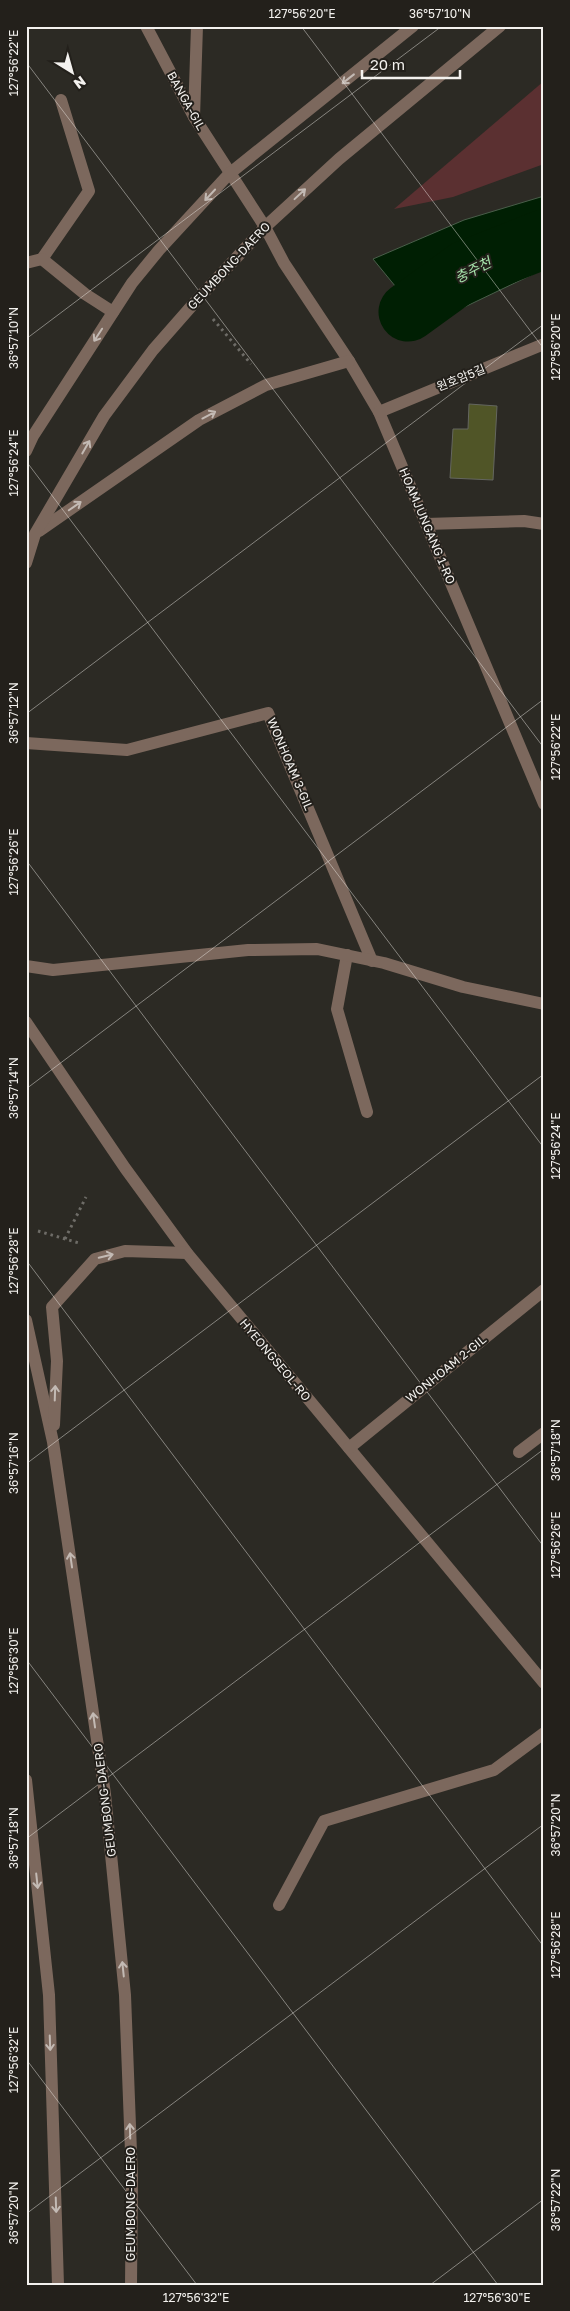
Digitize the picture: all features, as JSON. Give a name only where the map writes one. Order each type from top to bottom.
[{"type":"street","name":"BANGA-GIL","points":[[146,26],[194,117],[229,174],[265,227]]},
{"type":"street","points":[[194,117],[197,26]]},
{"type":"street","points":[[26,450],[33,436],[132,283],[159,250],[229,174],[413,26]]},
{"type":"street","name":"GEUMBONG-DAERO","points":[[26,563],[35,534],[104,416],[153,350],[265,227],[338,159],[500,26]]},
{"type":"street","points":[[26,263],[42,259],[89,191],[61,100]]},
{"type":"street","name":"HOAMJUNGANG 1-RO","points":[[265,227],[284,263],[349,361],[379,412],[544,804]]},
{"type":"street","points":[[42,259],[85,294],[113,312]]},
{"type":"street","name":"원호암5길","points":[[379,412],[544,344]]},
{"type":"street","points":[[35,534],[199,420],[266,385],[349,361]]},
{"type":"street","points":[[426,524],[524,522],[544,524]]},
{"type":"street","name":"WONHOAM 3-GIL","points":[[26,743],[127,750],[268,713],[372,960]]},
{"type":"street","points":[[26,966],[53,970],[254,949],[318,949],[372,960],[464,987],[544,1004]]},
{"type":"street","points":[[347,955],[337,1009],[368,1112]]},
{"type":"street","name":"HYEONGSEOL-RO","points":[[26,1022],[125,1168],[187,1254],[544,1683]]},
{"type":"street","points":[[53,1442],[57,1361],[52,1306],[95,1259],[125,1251],[187,1254]]},
{"type":"street","name":"WONHOAM 2-GIL","points":[[349,1448],[544,1290]]},
{"type":"street","name":"GEUMBONG-DAERO","points":[[26,1320],[53,1442],[105,1794],[126,1995],[132,2178],[131,2285]]},
{"type":"street","points":[[520,1452],[544,1433]]},
{"type":"street","points":[[280,1905],[324,1821],[494,1770],[544,1733]]},
{"type":"street","points":[[26,1780],[48,1995],[58,2285]]},
{"type":"path","points":[[213,319],[251,364]]},
{"type":"path","points":[[64,1239],[86,1197]]},
{"type":"path","points":[[38,1231],[84,1245]]},
{"type":"shaded area","points":[[544,81],[544,164],[453,197],[394,209]]},
{"type":"water","points":[[544,196],[544,269],[427,325],[373,259],[464,220]]},
{"type":"building","points":[[469,404],[497,406],[493,480],[450,478],[453,429],[468,429]]},
{"type":"waterway","name":"충주천","points":[[408,312],[466,270],[544,239]]}]
